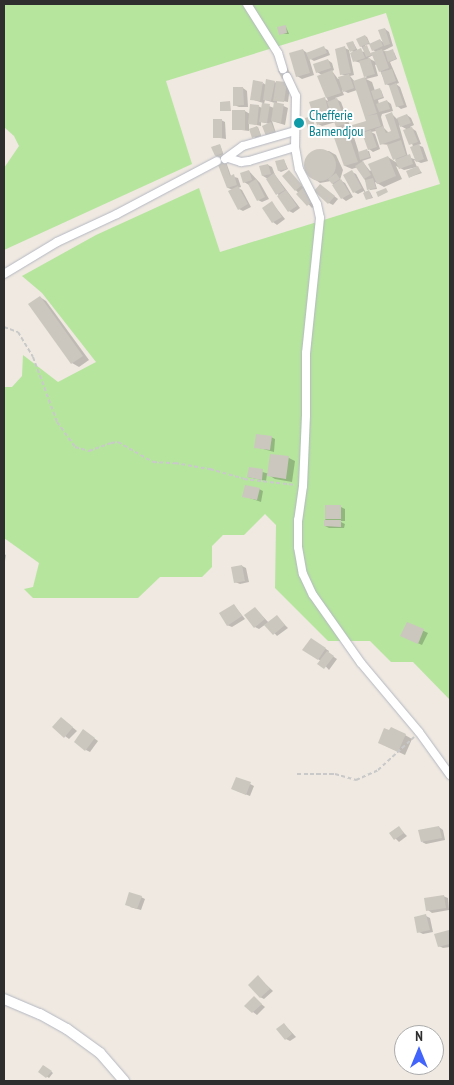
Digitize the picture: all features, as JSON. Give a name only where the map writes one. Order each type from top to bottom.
[{"type":"main road","points":[[4,999],[40,1014],[67,1029],[100,1053],[124,1081]]},
{"type":"street","points":[[247,4],[278,53],[283,69]]},
{"type":"street","points":[[287,77],[296,96],[294,147],[302,178],[317,204],[320,218],[306,353],[303,486],[298,520],[298,547],[303,574],[313,595],[361,663],[419,732],[450,775]]},
{"type":"street","points":[[4,274],[57,242],[144,200],[223,159],[243,146],[296,132]]},
{"type":"street","points":[[223,159],[241,162],[248,161],[294,147]]},
{"type":"path","points":[[4,327],[18,332],[33,357],[57,422],[75,447],[89,451],[111,442],[118,442],[153,462],[175,463],[210,469],[244,479],[303,486]]},
{"type":"path","points":[[297,774],[335,774],[356,780],[378,770],[419,732]]},
{"type":"green space","points":[[4,4],[450,4],[450,700],[413,662],[391,662],[370,641],[328,641],[275,588],[276,525],[265,514],[244,535],[223,535],[212,546],[212,567],[202,577],[160,577],[138,598],[33,598],[24,589],[33,587],[39,563],[4,538],[4,387],[12,387],[22,376],[23,355],[58,382],[96,362],[42,293],[22,276],[96,235],[199,188],[220,252],[440,184],[386,13],[166,81],[192,164],[4,250],[4,168],[19,146],[14,136],[4,127]]},
{"type":"building","points":[[286,25],[287,33],[279,35],[277,27]]},
{"type":"building","points":[[385,28],[390,44],[384,46],[378,30]]},
{"type":"building","points":[[365,35],[369,43],[360,47],[356,39]]},
{"type":"building","points":[[380,39],[383,46],[372,51],[369,44]]},
{"type":"building","points":[[353,41],[356,49],[350,52],[346,43]]},
{"type":"building","points":[[367,45],[370,53],[382,49],[389,68],[379,72],[372,55],[366,57],[362,47]]},
{"type":"building","points":[[324,46],[327,53],[309,60],[306,53]]},
{"type":"building","points":[[345,46],[351,73],[340,75],[335,49]]},
{"type":"building","points":[[361,48],[365,58],[353,62],[350,53]]},
{"type":"building","points":[[303,49],[310,73],[296,77],[289,53]]},
{"type":"building","points":[[393,49],[396,59],[388,62],[385,52]]},
{"type":"building","points":[[370,58],[375,74],[364,77],[359,61]]},
{"type":"building","points":[[328,59],[331,68],[316,73],[313,64]]},
{"type":"building","points":[[287,67],[291,75],[282,79],[278,71]]},
{"type":"building","points":[[392,69],[396,81],[385,85],[381,72]]},
{"type":"building","points":[[332,70],[341,93],[326,98],[317,76]]},
{"type":"building","points":[[349,74],[354,88],[343,92],[338,77]]},
{"type":"building","points":[[365,77],[377,113],[367,116],[377,114],[381,126],[352,135],[349,126],[366,121],[353,81]]},
{"type":"building","points":[[266,79],[275,81],[271,101],[263,100]]},
{"type":"building","points":[[253,80],[263,82],[260,101],[250,100]]},
{"type":"building","points":[[276,81],[287,82],[284,102],[273,101]]},
{"type":"building","points":[[396,83],[404,105],[396,107],[389,86]]},
{"type":"building","points":[[233,87],[243,87],[244,105],[233,106]]},
{"type":"building","points":[[380,88],[383,97],[374,100],[371,91]]},
{"type":"building","points":[[325,97],[328,110],[313,114],[309,102]]},
{"type":"building","points":[[337,98],[346,124],[336,127],[327,102]]},
{"type":"building","points":[[387,100],[390,109],[379,112],[376,104]]},
{"type":"building","points":[[230,101],[231,111],[220,111],[220,102]]},
{"type":"building","points":[[274,102],[284,104],[281,123],[271,121]]},
{"type":"building","points":[[262,103],[270,104],[267,123],[259,122]]},
{"type":"building","points":[[250,104],[259,105],[257,125],[248,124]]},
{"type":"building","points":[[232,110],[245,110],[245,130],[232,130]]},
{"type":"building","points":[[329,111],[332,120],[317,125],[314,116]]},
{"type":"building","points":[[392,112],[400,138],[380,145],[375,129],[383,126],[386,133],[391,131],[385,115]]},
{"type":"building","points":[[407,114],[411,123],[400,127],[397,118]]},
{"type":"building","points":[[312,116],[315,127],[308,129],[305,118]]},
{"type":"building","points":[[213,119],[222,119],[222,138],[213,138]]},
{"type":"building","points":[[271,122],[275,132],[266,136],[262,126]]},
{"type":"building","points":[[257,126],[261,135],[252,138],[249,129]]},
{"type":"building","points":[[346,127],[358,162],[344,166],[332,132]]},
{"type":"building","points":[[412,127],[418,142],[409,145],[403,130]]},
{"type":"building","points":[[371,130],[377,147],[368,150],[362,133]]},
{"type":"building","points":[[401,140],[406,155],[393,160],[387,145]]},
{"type":"building","points":[[220,144],[223,153],[215,156],[211,147]]},
{"type":"building","points":[[419,144],[424,159],[416,162],[410,147]]},
{"type":"building","points":[[320,149],[326,150],[331,154],[335,159],[335,171],[331,176],[326,180],[320,181],[314,180],[309,176],[305,171],[304,165],[305,159],[309,154],[314,150]]},
{"type":"building","points":[[367,149],[370,157],[360,160],[358,152]]},
{"type":"building","points":[[223,154],[230,176],[234,174],[237,185],[227,188],[215,157]]},
{"type":"building","points":[[410,154],[413,164],[399,169],[395,160]]},
{"type":"building","points":[[388,156],[396,176],[377,184],[368,164]]},
{"type":"building","points":[[284,159],[287,169],[278,171],[275,161]]},
{"type":"building","points":[[363,161],[371,175],[364,179],[355,166]]},
{"type":"building","points":[[268,164],[271,174],[262,176],[259,166]]},
{"type":"building","points":[[418,166],[421,172],[409,178],[406,171]]},
{"type":"building","points":[[249,170],[252,180],[243,183],[240,173]]},
{"type":"building","points":[[289,170],[302,185],[295,191],[282,176]]},
{"type":"building","points":[[352,170],[362,188],[353,193],[343,175]]},
{"type":"building","points":[[274,173],[285,190],[276,195],[266,179]]},
{"type":"building","points":[[336,173],[340,179],[332,184],[328,179]]},
{"type":"building","points":[[373,178],[376,188],[367,190],[365,180]]},
{"type":"building","points":[[256,179],[265,197],[257,201],[248,184]]},
{"type":"building","points":[[341,179],[350,194],[341,199],[332,185]]},
{"type":"building","points":[[320,184],[335,196],[328,204],[314,191]]},
{"type":"building","points":[[238,186],[248,204],[238,210],[228,191]]},
{"type":"building","points":[[304,187],[314,200],[307,206],[296,194]]},
{"type":"building","points":[[386,188],[388,192],[378,197],[376,192]]},
{"type":"building","points":[[286,190],[297,206],[288,212],[277,196]]},
{"type":"building","points":[[369,190],[372,198],[366,200],[363,193]]},
{"type":"building","points":[[272,201],[282,217],[272,223],[262,208]]},
{"type":"building","points":[[40,296],[83,356],[71,364],[28,304]]},
{"type":"building","points":[[256,434],[272,436],[270,450],[254,448]]},
{"type":"building","points":[[270,454],[289,456],[286,479],[267,476]]},
{"type":"building","points":[[249,467],[263,469],[262,480],[247,477]]},
{"type":"building","points":[[245,485],[260,488],[257,500],[242,497]]},
{"type":"building","points":[[325,505],[341,505],[341,519],[325,519]]},
{"type":"building","points":[[324,520],[341,520],[341,527],[324,526]]},
{"type":"building","points":[[242,565],[245,581],[234,583],[231,567]]},
{"type":"building","points":[[234,604],[242,616],[227,626],[219,613]]},
{"type":"building","points":[[255,607],[265,619],[254,628],[244,615]]},
{"type":"building","points":[[277,615],[285,625],[273,635],[264,625]]},
{"type":"building","points":[[407,622],[424,629],[418,644],[400,636]]},
{"type":"building","points":[[311,638],[326,648],[318,660],[302,650]]},
{"type":"building","points":[[327,651],[334,656],[324,669],[317,664]]},
{"type":"building","points":[[61,717],[73,727],[64,738],[52,727]]},
{"type":"building","points":[[391,727],[406,734],[398,752],[378,743],[384,728],[389,730]]},
{"type":"building","points":[[83,729],[95,738],[85,751],[74,742]]},
{"type":"building","points":[[236,777],[251,782],[246,795],[231,789]]},
{"type":"building","points":[[399,826],[404,833],[394,840],[389,833]]},
{"type":"building","points":[[439,826],[442,838],[421,842],[418,830]]},
{"type":"building","points":[[129,892],[142,896],[137,909],[125,905]]},
{"type":"building","points":[[444,895],[446,908],[426,911],[424,898]]},
{"type":"building","points":[[426,914],[430,930],[417,933],[414,917]]},
{"type":"building","points":[[449,930],[450,944],[438,947],[434,934]]},
{"type":"building","points":[[258,975],[270,989],[260,998],[248,985]]},
{"type":"building","points":[[254,996],[262,1004],[252,1013],[244,1006]]},
{"type":"building","points":[[284,1023],[292,1034],[285,1040],[276,1029]]},
{"type":"building","points":[[43,1065],[52,1071],[46,1078],[38,1072]]},
{"type":"place","name":"Chefferie Bamendjou","points":[[299,123]]}]
